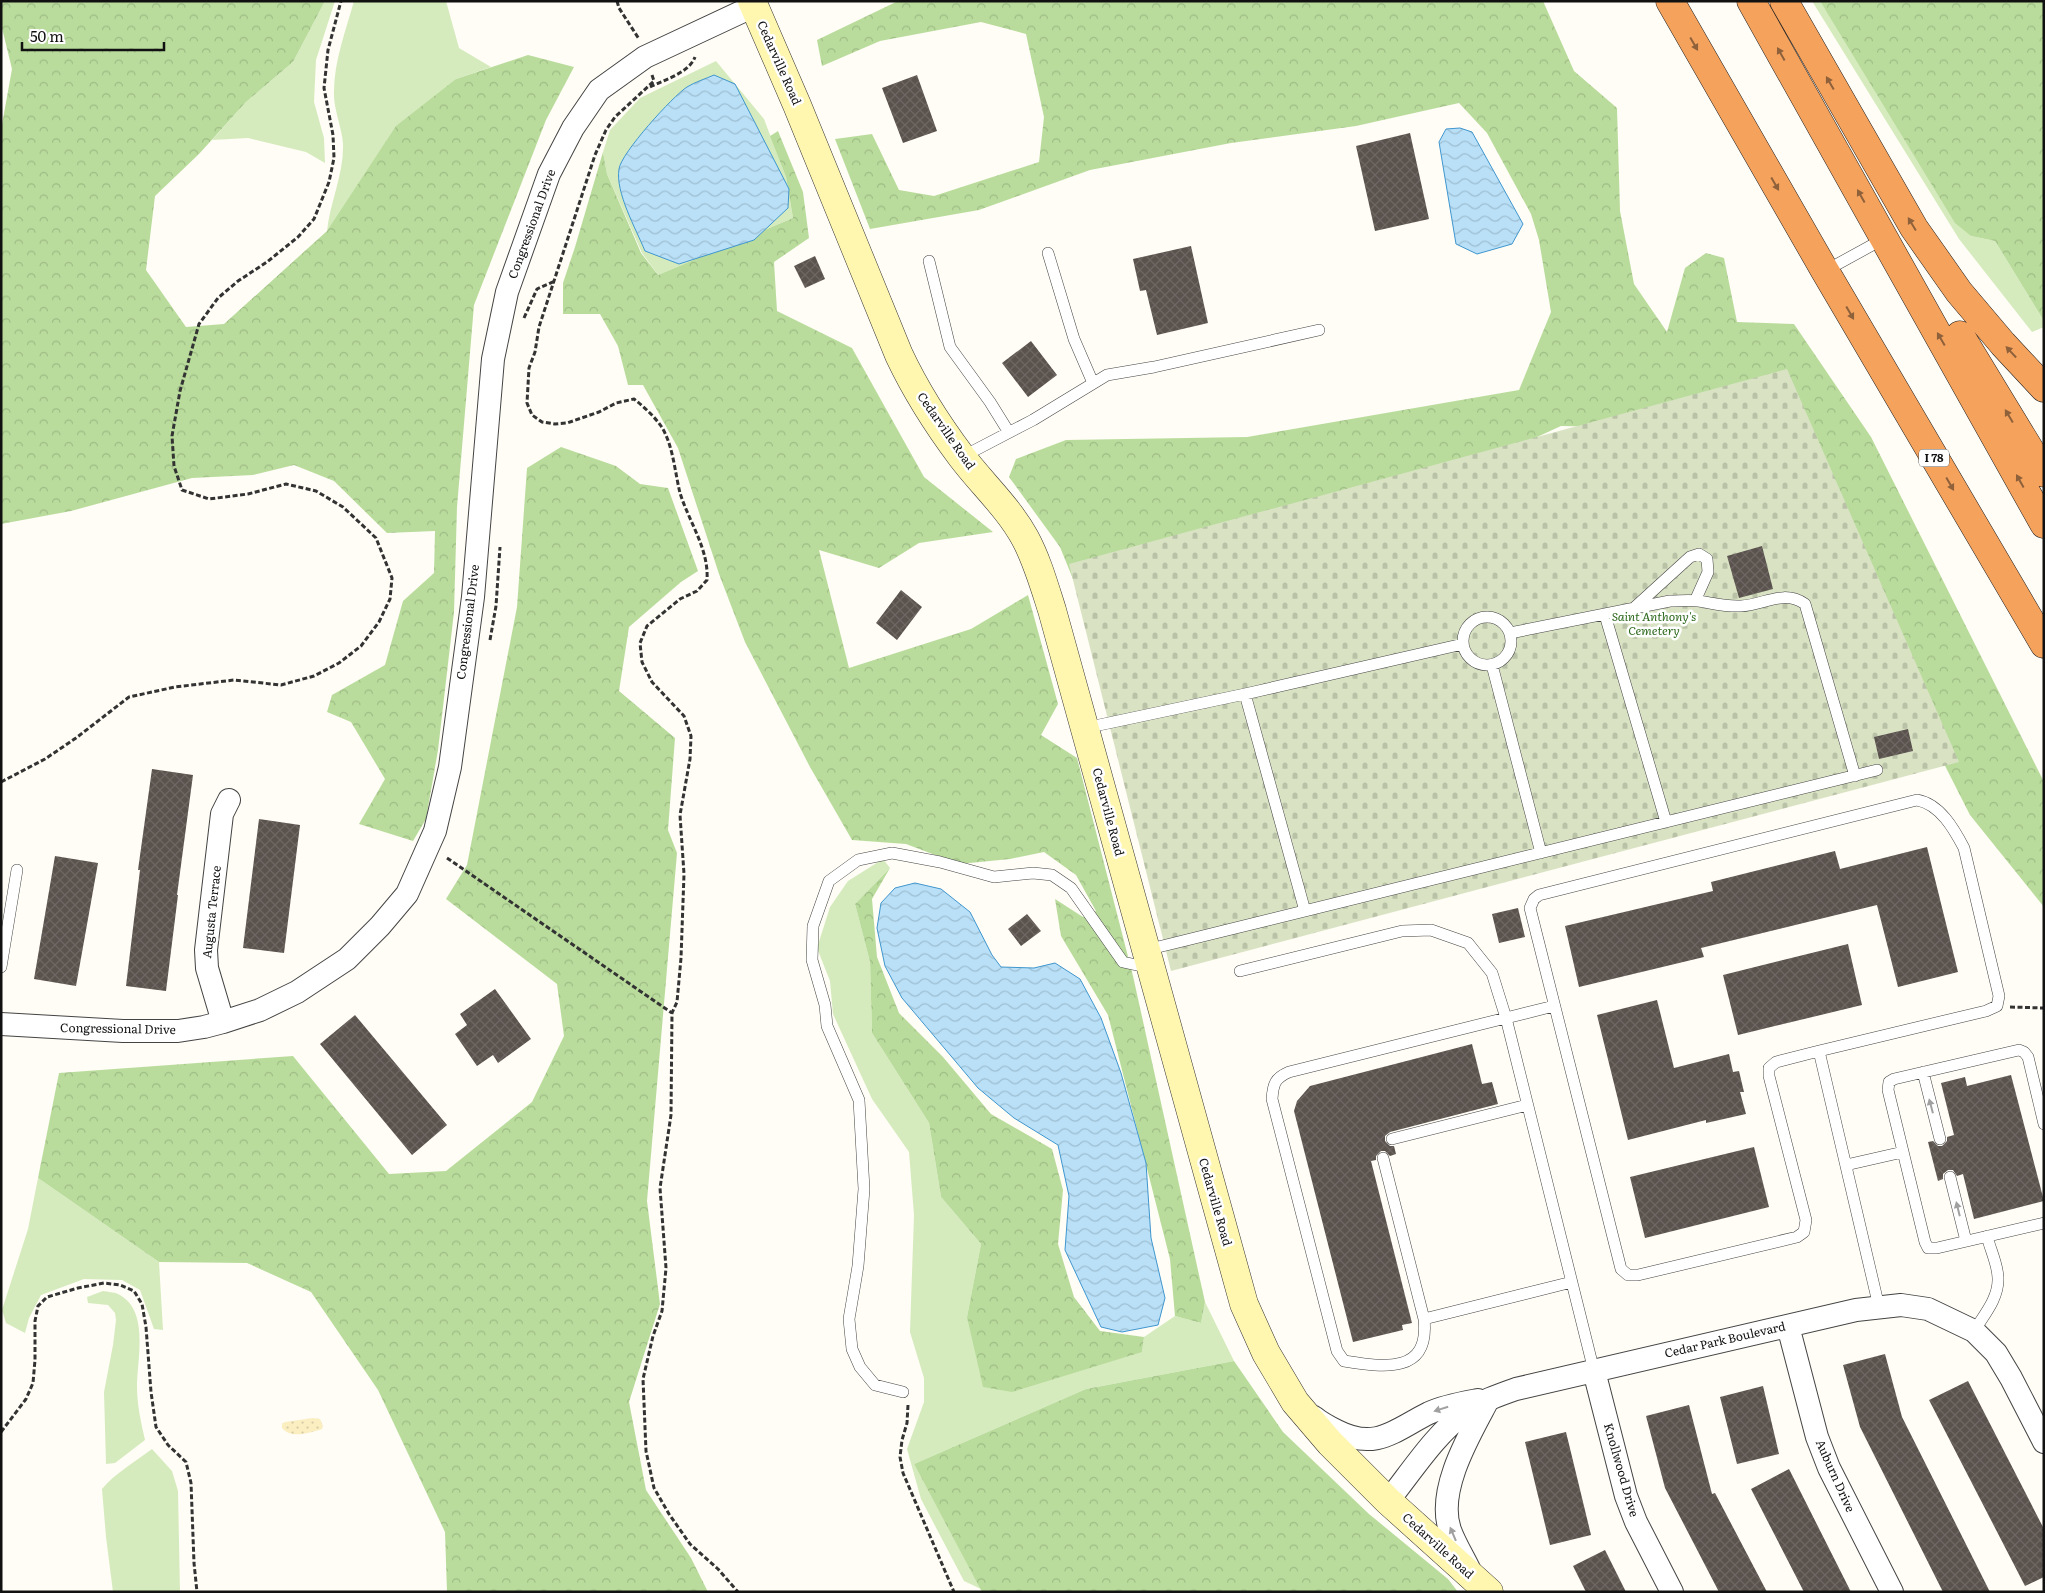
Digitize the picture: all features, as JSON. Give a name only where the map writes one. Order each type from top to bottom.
[{"type":"highway","name":"I 78","points":[[1670,1],[1825,271],[2044,644]]},
{"type":"highway","points":[[1751,1],[2044,524]]},
{"type":"highway","points":[[1784,1],[1914,228],[1959,292],[2003,344],[2044,388]]},
{"type":"highway","points":[[1885,238],[1909,250],[2044,473]]},
{"type":"main road","name":"Cedarville Road","points":[[757,3],[899,355],[928,409],[962,457],[1010,514],[1025,538],[1038,567],[1085,728],[1244,1304],[1266,1353],[1294,1402],[1330,1444],[1388,1502],[1481,1585]]},
{"type":"street","name":"Congressional Drive","points":[[1,1024],[123,1031],[178,1031],[204,1027],[260,1010],[297,992],[348,959],[380,926],[406,894],[435,831],[450,766],[472,597],[493,359],[507,292],[549,174],[573,128],[599,90],[645,57],[757,3]]},
{"type":"street","name":"Augusta Terrace","points":[[222,1022],[207,968],[206,950],[222,814],[229,800]]},
{"type":"street","name":"Cedar Park Boulevard","points":[[1388,1502],[1443,1432],[1466,1412],[1488,1399],[1516,1390],[1594,1371],[1856,1310],[1879,1307],[1902,1305],[1928,1309],[1974,1331],[1996,1354],[2011,1378],[2044,1442]]},
{"type":"street","name":"Auburn Drive","points":[[1788,1326],[1817,1437],[1829,1468],[1892,1592]]},
{"type":"street","name":"Knollwood Drive","points":[[1594,1371],[1626,1496],[1636,1522],[1672,1592]]},
{"type":"street","points":[[1294,1402],[1320,1423],[1350,1438],[1363,1440],[1377,1439],[1395,1432],[1431,1412],[1459,1403],[1488,1399]]},
{"type":"street","points":[[1481,1585],[1450,1529],[1446,1503],[1450,1483],[1464,1448],[1488,1399]]},
{"type":"lane","points":[[1825,271],[1885,238]]},
{"type":"lane","points":[[1048,253],[1074,338],[1093,383]]},
{"type":"lane","points":[[929,261],[950,347],[990,402],[1008,432]]},
{"type":"lane","points":[[962,457],[1033,420],[1108,375],[1219,354],[1319,330]]},
{"type":"lane","points":[[1634,609],[1690,557],[1698,554],[1706,559],[1708,572],[1695,601]]},
{"type":"lane","points":[[1510,633],[1670,601],[1695,601],[1727,606],[1743,606],[1781,597],[1796,598],[1805,604],[1855,776]]},
{"type":"lane","points":[[1605,614],[1666,822]]},
{"type":"lane","points":[[1486,616],[1501,620],[1510,633],[1510,649],[1500,662],[1492,665],[1476,663],[1465,652],[1463,644],[1466,628],[1478,618],[1486,616]]},
{"type":"lane","points":[[1085,728],[1245,694],[1463,644]]},
{"type":"lane","points":[[1492,665],[1541,853]]},
{"type":"lane","points":[[1245,694],[1305,911]]},
{"type":"lane","points":[[903,1392],[875,1385],[860,1367],[852,1348],[849,1319],[858,1266],[864,1189],[858,1100],[828,1026],[825,1005],[812,960],[813,926],[828,882],[858,860],[892,854],[940,862],[994,877],[1033,873],[1052,875],[1071,888],[1123,962],[1148,959],[1305,911],[1877,770]]},
{"type":"lane","points":[[1917,800],[1928,802],[1936,808],[1958,836],[1964,848],[2000,996],[1997,1006],[1776,1062],[1769,1068],[1769,1076],[1806,1220],[1804,1232],[1797,1237],[1638,1275],[1628,1275],[1621,1269],[1530,908],[1534,899],[1539,895],[1917,800]]},
{"type":"lane","points":[[1,967],[17,870]]},
{"type":"lane","points":[[1240,971],[1402,931],[1431,930],[1468,943],[1492,973],[1506,1018],[1594,1371]]},
{"type":"lane","points":[[1383,1158],[1424,1319],[1424,1344],[1416,1355],[1403,1362],[1387,1366],[1344,1361],[1337,1352],[1272,1099],[1273,1084],[1279,1076],[1289,1072],[1554,1006]]},
{"type":"lane","points":[[2044,1124],[2028,1057],[2019,1050],[1894,1079],[1889,1082],[1888,1090],[1928,1248],[1937,1248],[2044,1223]]},
{"type":"lane","points":[[1819,1051],[1879,1307]]},
{"type":"lane","points":[[1923,1072],[1940,1139]]},
{"type":"lane","points":[[1392,1139],[1528,1105]]},
{"type":"lane","points":[[1846,1165],[1904,1152]]},
{"type":"lane","points":[[1950,1178],[1966,1241]]},
{"type":"lane","points":[[1974,1331],[1998,1289],[1998,1276],[1987,1236]]},
{"type":"lane","points":[[1424,1319],[1572,1282]]},
{"type":"path","points":[[1,782],[45,759],[76,738],[129,697],[175,687],[234,680],[281,685],[314,676],[339,663],[361,646],[379,622],[390,599],[392,578],[376,538],[343,507],[316,491],[286,484],[248,494],[209,499],[182,490],[174,466],[172,436],[180,391],[199,324],[218,298],[298,237],[314,218],[329,182],[334,158],[334,143],[324,88],[328,50],[341,1]]},
{"type":"path","points":[[618,1],[619,8],[637,34],[654,82],[615,117],[606,130],[595,155],[539,327],[535,352],[529,368],[527,403],[532,415],[542,422],[555,424],[577,421],[616,403],[634,399],[643,406],[662,428],[681,494],[702,546],[708,568],[707,580],[697,591],[680,599],[647,626],[640,643],[642,662],[652,682],[684,716],[691,736],[690,759],[680,815],[684,874],[682,958],[677,1002],[672,1014],[671,1115],[660,1188],[666,1268],[662,1311],[653,1336],[642,1379],[646,1451],[654,1488],[690,1544],[718,1569],[738,1592]]},
{"type":"path","points":[[648,89],[692,64],[698,51]]},
{"type":"path","points":[[521,325],[538,289],[555,280]]},
{"type":"path","points":[[490,642],[496,606],[500,542]]},
{"type":"path","points":[[442,863],[447,858],[450,848]]},
{"type":"path","points":[[447,858],[672,1014]]},
{"type":"path","points":[[1997,1006],[2044,1008]]},
{"type":"path","points":[[1,1432],[26,1400],[34,1383],[34,1340],[38,1306],[47,1298],[78,1288],[104,1283],[120,1285],[134,1291],[142,1304],[146,1327],[151,1392],[156,1426],[168,1445],[186,1462],[191,1483],[197,1592]]},
{"type":"path","points":[[903,1392],[908,1404],[907,1423],[900,1457],[903,1472],[954,1592]]},
{"type":"green space","points":[[1,1],[325,1],[293,62],[246,102],[199,154],[155,196],[146,270],[186,327],[224,324],[327,231],[396,126],[456,79],[528,55],[574,67],[546,120],[474,305],[457,507],[454,612],[438,750],[426,819],[413,841],[359,824],[385,779],[351,722],[327,712],[332,695],[385,665],[403,601],[434,573],[435,531],[387,533],[334,481],[294,465],[253,475],[192,478],[71,511],[1,524],[1,130],[12,69],[1,24]]},
{"type":"green space","points":[[325,1],[335,1],[316,60],[314,102],[324,138],[325,163],[306,152],[248,138],[212,140],[246,102],[293,62]]},
{"type":"green space","points":[[354,1],[446,1],[459,48],[491,67],[456,79],[327,231],[343,155],[343,144],[334,98],[336,68]]},
{"type":"green space","points":[[898,1],[1543,1],[1574,71],[1617,108],[1620,211],[1634,284],[1667,332],[1685,268],[1706,253],[1724,258],[1737,322],[1794,324],[1871,437],[2044,782],[2044,907],[1970,815],[1904,685],[1670,428],[1561,426],[1097,638],[1060,547],[1009,477],[1016,459],[1066,440],[1247,437],[1519,390],[1551,312],[1539,240],[1531,214],[1487,133],[1459,103],[1356,126],[1231,143],[1090,170],[979,210],[870,229],[835,139],[872,134],[899,190],[934,196],[1039,162],[1044,117],[1026,34],[981,22],[880,41],[822,66],[817,40]]},
{"type":"green space","points":[[1812,1],[1820,1],[1971,236],[1995,241],[2044,321],[2044,327],[2032,332],[1959,239]]},
{"type":"green space","points":[[1820,1],[2044,1],[2044,321],[1995,241],[1971,236],[1955,223]]},
{"type":"green space","points":[[716,61],[764,119],[786,177],[793,218],[658,275],[642,253],[607,174],[603,152],[610,130],[640,98]]},
{"type":"green space","points":[[778,131],[803,192],[809,238],[774,262],[777,311],[852,348],[924,477],[993,532],[919,543],[879,568],[819,550],[849,668],[971,629],[1028,595],[1058,704],[1041,735],[1077,758],[1133,976],[1205,1302],[1201,1323],[1175,1316],[1170,1259],[1108,1015],[1061,936],[1055,899],[1083,917],[1096,911],[1076,875],[1044,852],[1010,859],[959,864],[906,844],[852,840],[810,767],[745,642],[719,574],[678,448],[643,385],[628,385],[618,346],[600,314],[563,314],[563,283],[603,152],[607,174],[641,253],[658,275],[793,218],[786,177],[770,136]]},
{"type":"green space","name":"Saint Anthony's Cemetery","points":[[1787,369],[1959,762],[1171,971],[1069,564]]},
{"type":"green space","points":[[561,447],[616,466],[640,484],[668,488],[698,571],[681,582],[629,627],[619,691],[675,738],[668,830],[677,853],[647,1201],[660,1304],[629,1402],[646,1490],[691,1558],[708,1592],[447,1592],[445,1532],[378,1390],[311,1292],[247,1263],[159,1262],[38,1178],[59,1073],[293,1056],[389,1174],[446,1171],[532,1102],[564,1036],[557,984],[446,899],[467,865],[517,607],[527,468]]},
{"type":"green space","points":[[883,859],[890,868],[855,904],[870,962],[872,1033],[929,1123],[941,1197],[981,1244],[967,1317],[1142,1352],[1144,1337],[1175,1316],[1201,1323],[1205,1302],[1234,1361],[1086,1389],[914,1464],[981,1589],[964,1581],[921,1499],[907,1449],[924,1402],[924,1378],[910,1332],[914,1215],[909,1152],[872,1099],[833,1014],[830,981],[817,948],[830,907],[848,881]]},
{"type":"green space","points":[[890,868],[872,899],[877,957],[899,1013],[943,1057],[991,1114],[1052,1149],[1063,1190],[1058,1244],[1074,1297],[1100,1331],[1144,1337],[1142,1352],[1012,1392],[983,1387],[967,1317],[981,1244],[941,1197],[929,1123],[872,1033],[870,962],[855,904]]},
{"type":"green space","points":[[38,1178],[159,1262],[163,1330],[154,1329],[140,1290],[122,1280],[84,1279],[41,1295],[29,1318],[25,1333],[6,1323],[2,1310],[28,1229]]},
{"type":"green space","points":[[103,1291],[118,1294],[128,1301],[138,1323],[140,1335],[137,1393],[145,1440],[115,1463],[106,1464],[104,1392],[116,1320],[115,1313],[108,1305],[88,1303],[87,1297]]},
{"type":"green space","points":[[1234,1361],[1283,1432],[1369,1514],[1448,1579],[1458,1592],[982,1592],[914,1464],[1086,1389]]},
{"type":"green space","points":[[152,1449],[172,1471],[178,1491],[180,1592],[113,1592],[102,1489],[119,1473]]},
{"type":"sand","points":[[313,1418],[320,1419],[323,1426],[322,1429],[295,1434],[282,1428],[282,1424],[285,1422]]},
{"type":"water","points":[[714,75],[735,84],[789,189],[788,208],[754,240],[679,264],[645,251],[623,199],[620,188],[619,169],[628,151],[638,138],[680,92]]},
{"type":"water","points":[[1460,128],[1472,132],[1523,224],[1512,244],[1477,254],[1456,244],[1439,142],[1446,129]]},
{"type":"water","points":[[915,883],[941,889],[970,912],[992,955],[1001,967],[1034,968],[1055,963],[1080,979],[1101,1018],[1121,1073],[1146,1163],[1151,1238],[1165,1298],[1158,1325],[1122,1332],[1101,1327],[1065,1250],[1069,1196],[1058,1145],[1014,1118],[978,1088],[902,998],[885,966],[877,928],[881,903],[895,888]]},
{"type":"building","points":[[917,75],[937,131],[903,143],[882,88]]},
{"type":"building","points":[[1410,133],[1429,219],[1375,231],[1356,146]]},
{"type":"building","points":[[1191,246],[1208,323],[1157,335],[1146,290],[1140,291],[1133,259]]},
{"type":"building","points":[[815,256],[825,279],[805,288],[794,266]]},
{"type":"building","points":[[1031,341],[1057,375],[1028,397],[1002,363]]},
{"type":"building","points":[[1762,546],[1773,589],[1739,598],[1727,556]]},
{"type":"building","points":[[901,590],[922,607],[897,640],[876,623]]},
{"type":"building","points":[[1908,729],[1913,751],[1879,759],[1874,737]]},
{"type":"building","points":[[152,769],[193,775],[166,991],[126,986],[140,870],[138,870]]},
{"type":"building","points":[[259,819],[300,825],[284,953],[243,948]]},
{"type":"building","points":[[1927,847],[1958,972],[1898,987],[1877,905],[1701,948],[1704,957],[1579,987],[1565,926],[1713,891],[1711,882],[1835,851],[1840,869]]},
{"type":"building","points":[[55,856],[98,863],[76,986],[34,979]]},
{"type":"building","points":[[1518,908],[1525,937],[1499,943],[1492,914]]},
{"type":"building","points":[[1027,914],[1041,931],[1021,946],[1008,929]]},
{"type":"building","points":[[1848,944],[1862,1005],[1738,1035],[1723,975]]},
{"type":"building","points":[[495,989],[531,1039],[498,1063],[493,1055],[477,1066],[455,1034],[467,1025],[460,1014]]},
{"type":"building","points":[[1657,1000],[1674,1068],[1729,1054],[1733,1072],[1739,1071],[1744,1092],[1740,1092],[1746,1114],[1706,1123],[1706,1120],[1628,1140],[1597,1015]]},
{"type":"building","points":[[355,1015],[447,1125],[412,1155],[320,1044]]},
{"type":"building","points":[[1472,1044],[1482,1084],[1492,1082],[1498,1104],[1390,1132],[1385,1136],[1385,1141],[1390,1146],[1394,1146],[1396,1154],[1390,1156],[1385,1151],[1381,1151],[1376,1156],[1376,1160],[1371,1161],[1412,1323],[1402,1325],[1403,1330],[1353,1342],[1294,1111],[1297,1101],[1310,1086]]},
{"type":"building","points":[[2011,1075],[2044,1201],[1974,1219],[1963,1174],[1957,1176],[1953,1170],[1948,1170],[1943,1174],[1943,1179],[1938,1181],[1928,1142],[1933,1141],[1938,1146],[1942,1146],[1947,1141],[1947,1137],[1954,1135],[1941,1083],[1965,1077],[1967,1086]]},
{"type":"building","points":[[1754,1147],[1769,1207],[1645,1238],[1630,1177]]},
{"type":"building","points":[[1885,1354],[1902,1417],[1990,1592],[1943,1592],[1860,1427],[1843,1365]]},
{"type":"building","points":[[1968,1381],[2044,1529],[2044,1577],[2025,1586],[1929,1400]]},
{"type":"building","points":[[1763,1386],[1779,1454],[1737,1464],[1720,1397]]},
{"type":"building","points":[[1689,1405],[1712,1494],[1715,1493],[1767,1592],[1719,1592],[1665,1488],[1646,1416]]},
{"type":"building","points":[[1566,1432],[1591,1535],[1550,1545],[1525,1442]]},
{"type":"building","points":[[1789,1469],[1851,1592],[1804,1592],[1751,1489]]},
{"type":"building","points":[[1605,1550],[1626,1592],[1586,1592],[1573,1566]]}]
